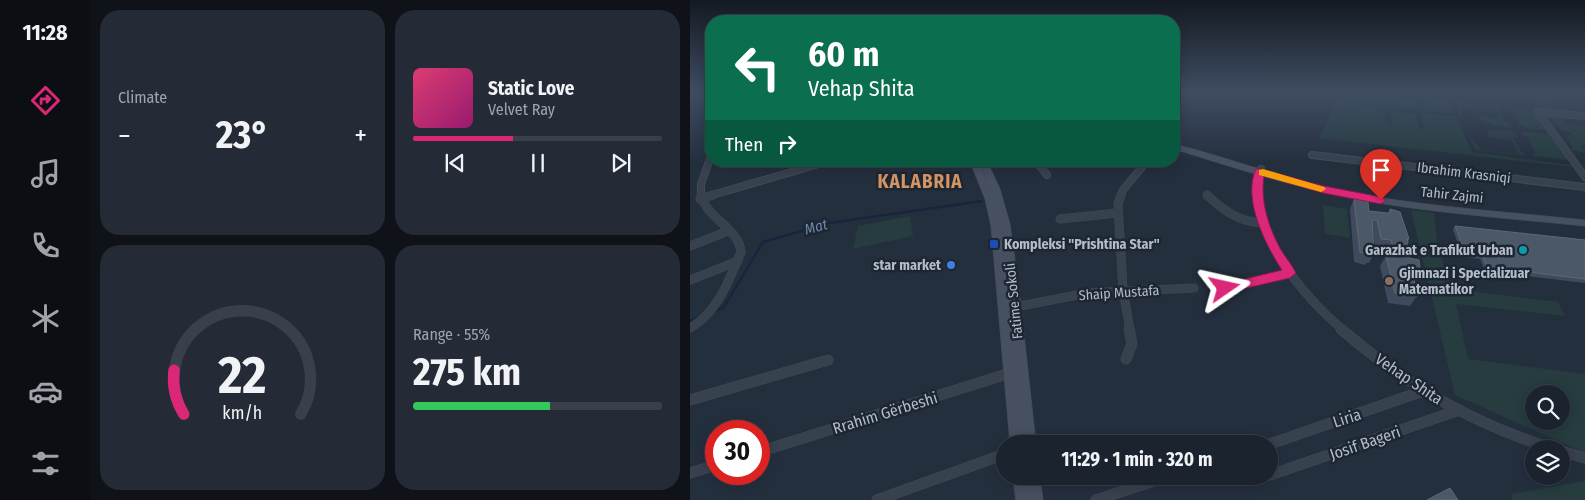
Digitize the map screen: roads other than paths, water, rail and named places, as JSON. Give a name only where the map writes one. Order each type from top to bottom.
[{"type":"street","points":[[1540,115],[1585,177]]},
{"type":"street","name":"Tahir Zajmi","points":[[1180,146],[1323,190],[1366,198],[1585,223]]},
{"type":"street","name":"Ibrahim Krasniqi","points":[[1312,155],[1585,187]]},
{"type":"street","points":[[690,328],[699,324],[709,314],[741,252],[740,246],[728,231],[709,214],[699,198],[697,182],[705,167]]},
{"type":"street","points":[[690,200],[809,167]]},
{"type":"street","name":"Fatime Sokoli","points":[[977,167],[990,199],[996,226],[1015,435]]},
{"type":"street","name":"Fatime Sokoli","points":[[985,167],[1001,206],[1016,307],[1028,435]]},
{"type":"street","points":[[1041,167],[1047,175]]},
{"type":"street","points":[[1126,359],[1132,344],[1123,290],[1118,204],[1123,190],[1142,167]]},
{"type":"street","name":"Tahir Zajmi","points":[[1260,170],[1324,187],[1365,195],[1585,219]]},
{"type":"street","name":"Vehap Shita","points":[[1260,170],[1257,188],[1263,223],[1277,254],[1290,273],[1315,302],[1353,338],[1423,391],[1459,410],[1531,440]]},
{"type":"street","points":[[1207,195],[1235,218],[1247,223],[1263,223]]},
{"type":"street","points":[[1060,219],[1118,213]]},
{"type":"street","points":[[690,246],[728,231]]},
{"type":"street","points":[[690,280],[738,261]]},
{"type":"street","points":[[1225,288],[1290,273]]},
{"type":"street","name":"Shaip Mustafa","points":[[1016,307],[1087,293],[1194,288]]},
{"type":"street","points":[[690,400],[828,360]]},
{"type":"street","name":"Rrahim Gërbeshi","points":[[770,449],[1010,373]]},
{"type":"street","name":"Liria","points":[[1278,441],[1423,391]]},
{"type":"street","name":"Josif Bageri","points":[[1278,472],[1459,410]]},
{"type":"street","points":[[1570,454],[1585,458]]},
{"type":"street","points":[[877,500],[996,457]]},
{"type":"street","points":[[690,473],[705,468]]},
{"type":"street","points":[[1021,485],[1023,500]]},
{"type":"street","points":[[1034,485],[1036,500]]},
{"type":"street","points":[[1096,500],[1142,485]]},
{"type":"waterway","name":"Mat","points":[[712,312],[724,307],[763,242],[829,223],[982,201]]},
{"type":"waterway","name":"Mat","points":[[690,321],[700,317]]},
{"type":"place","name":"Kompleksi \"Prishtina Star\"","points":[[994,244]]},
{"type":"place","name":"Garazhat e Trafikut Urban","points":[[1523,250]]},
{"type":"place","name":"star market","points":[[951,265]]},
{"type":"place","name":"Gjimnazi i Specializuar Matematikor","points":[[1389,281]]},
{"type":"district","name":"KALABRIA","points":[[920,181]]}]
